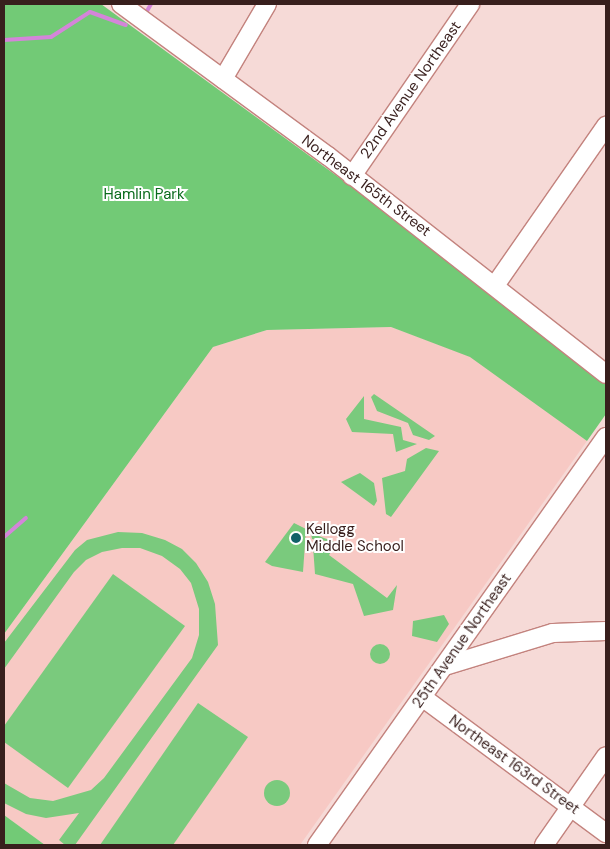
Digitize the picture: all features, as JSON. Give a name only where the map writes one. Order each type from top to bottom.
[{"type":"street","name":"Northeast 165th Street","points":[[121,4],[496,284],[606,374]]},
{"type":"street","points":[[223,79],[267,4]]},
{"type":"street","name":"22nd Avenue Northeast","points":[[352,176],[470,4]]},
{"type":"street","points":[[496,284],[606,126]]},
{"type":"street","name":"25th Avenue Northeast","points":[[318,845],[606,438]]},
{"type":"street","points":[[445,666],[553,633],[606,631]]},
{"type":"street","name":"Northeast 163rd Street","points":[[422,697],[606,833]]},
{"type":"street","points":[[544,845],[606,756]]},
{"type":"shaded area","name":"Kellogg Middle School","points":[[391,327],[472,357],[587,441],[300,845],[45,845],[4,815],[4,634],[213,347],[267,330]]},
{"type":"green space","name":"Hamlin Park","points":[[4,4],[101,4],[492,289],[606,380],[606,414],[587,441],[470,357],[391,327],[267,330],[213,347],[4,634]]},
{"type":"green space","points":[[374,394],[435,436],[429,440],[413,435],[408,423],[377,411],[371,397]]},
{"type":"green space","points":[[364,396],[364,419],[401,427],[403,440],[417,444],[396,452],[393,434],[352,432],[346,419]]},
{"type":"green space","points":[[426,448],[439,451],[391,517],[386,514],[382,478],[405,471],[407,459]]},
{"type":"green space","points":[[360,473],[374,483],[377,501],[374,506],[341,482]]},
{"type":"green space","points":[[294,523],[306,529],[303,572],[272,566],[265,562]]},
{"type":"green space","points":[[118,532],[142,533],[165,540],[182,549],[196,563],[208,582],[215,604],[218,645],[75,845],[65,845],[59,840],[79,813],[46,818],[26,814],[4,803],[4,783],[30,798],[53,801],[91,790],[104,778],[192,658],[199,635],[199,609],[191,583],[180,569],[162,556],[140,548],[122,548],[102,552],[86,560],[74,572],[4,669],[4,643],[75,550],[87,540]]},
{"type":"green space","points":[[311,533],[337,543],[329,555],[387,598],[397,585],[393,610],[364,616],[353,584],[315,574],[313,546],[322,546],[328,551],[332,546],[326,541],[312,539]]},
{"type":"green space","points":[[113,574],[185,626],[68,788],[4,742],[4,726]]},
{"type":"green space","points":[[444,615],[449,624],[437,642],[412,636],[413,621]]},
{"type":"green space","points":[[380,644],[387,647],[390,654],[387,661],[380,664],[373,661],[370,654],[373,647]]},
{"type":"green space","points":[[198,703],[248,737],[173,845],[100,845]]},
{"type":"green space","points":[[277,780],[286,784],[290,793],[286,802],[277,806],[268,802],[264,793],[268,784]]},
{"type":"green space","points":[[4,815],[45,845],[4,845]]},
{"type":"waterway","points":[[147,11],[151,4]]},
{"type":"waterway","points":[[4,40],[51,37],[90,12],[126,25]]},
{"type":"waterway","points":[[4,537],[26,518]]},
{"type":"place","name":"Kellogg Middle School","points":[[296,538]]}]
